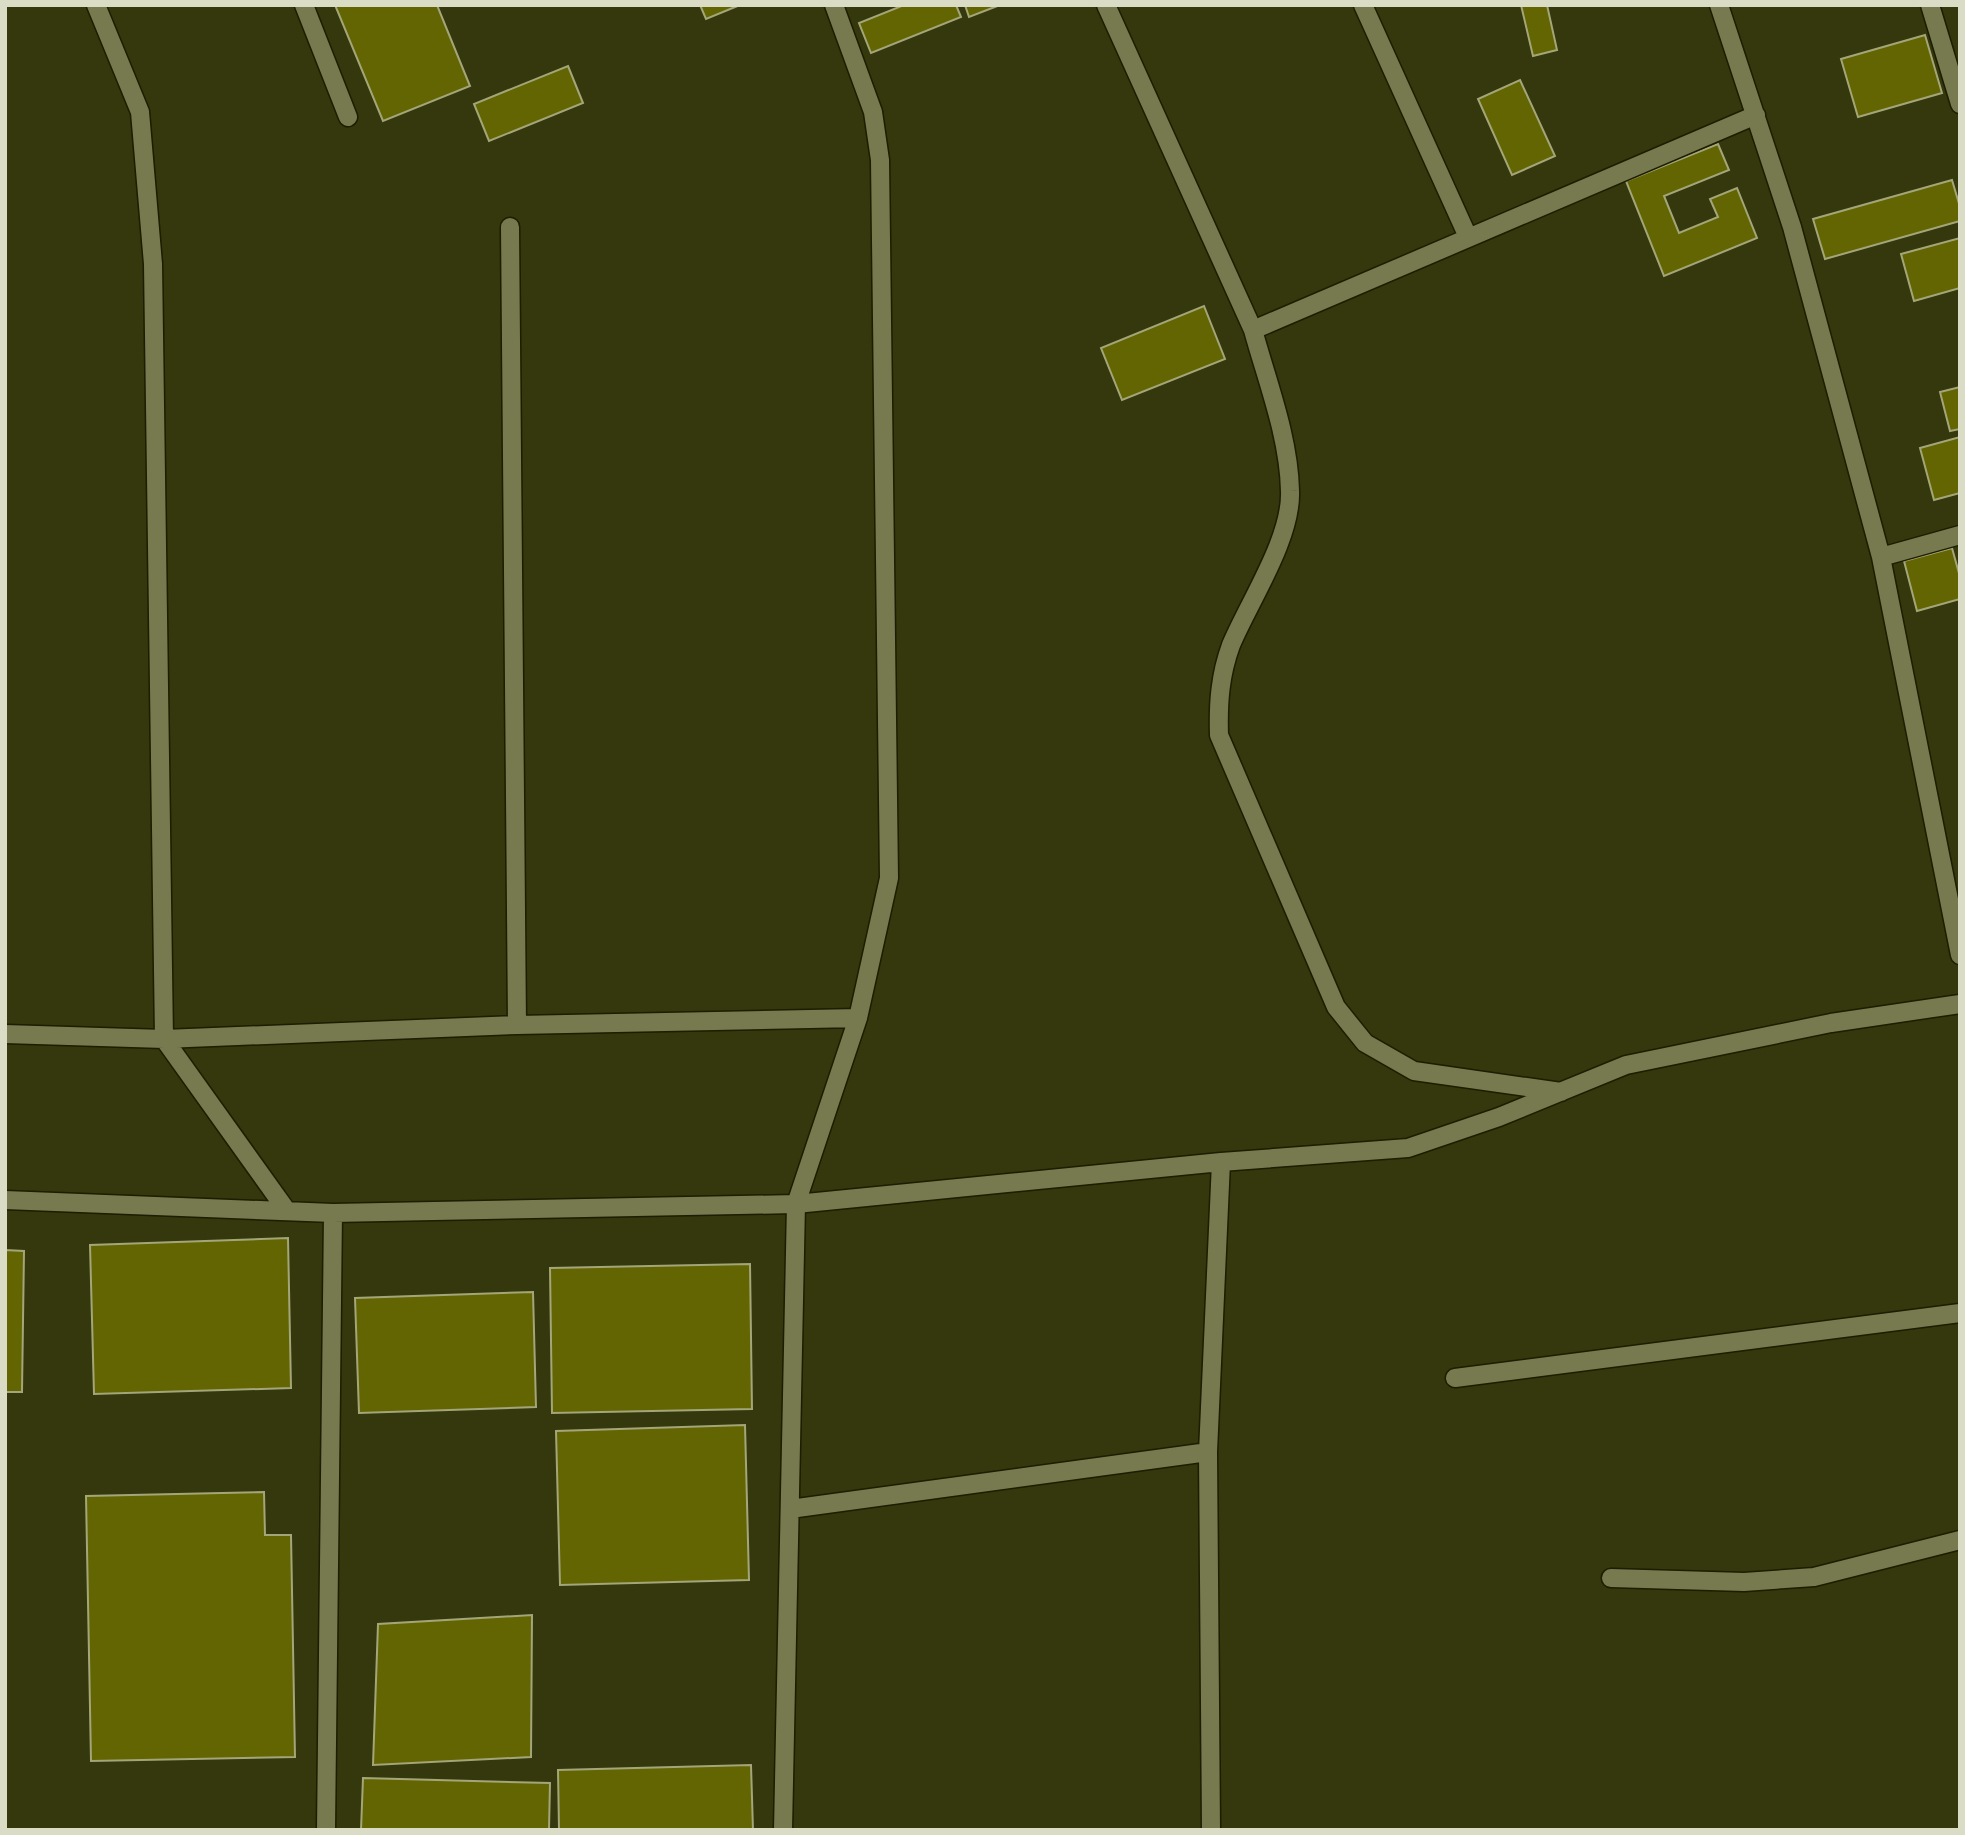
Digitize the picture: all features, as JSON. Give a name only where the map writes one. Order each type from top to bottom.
[{"type":"street","points":[[96,5],[140,111],[153,264],[164,1039],[287,1212]]},
{"type":"street","points":[[304,5],[348,117]]},
{"type":"street","points":[[783,1830],[796,1204],[858,1018],[889,878],[880,160],[873,112],[834,5]]},
{"type":"street","points":[[1106,5],[1253,330],[1280,427],[1291,493],[1278,547],[1231,647],[1217,697],[1219,735],[1336,1007],[1365,1044],[1414,1071],[1562,1092]]},
{"type":"street","points":[[1363,5],[1468,237]]},
{"type":"street","points":[[1719,5],[1792,227],[1881,557],[1960,955]]},
{"type":"street","points":[[1930,5],[1960,104]]},
{"type":"street","points":[[1253,330],[1756,114]]},
{"type":"street","points":[[510,227],[517,1025]]},
{"type":"street","points":[[1881,557],[1960,535]]},
{"type":"street","points":[[5,1200],[333,1213],[796,1204],[1221,1162],[1408,1147],[1499,1117],[1626,1065],[1831,1023],[1960,1004]]},
{"type":"street","points":[[5,1034],[164,1039],[517,1025],[858,1018]]},
{"type":"street","points":[[1211,1830],[1208,1452],[1221,1162]]},
{"type":"street","points":[[326,1830],[333,1213]]},
{"type":"street","points":[[1455,1378],[1960,1313]]},
{"type":"street","points":[[790,1509],[1208,1452]]},
{"type":"street","points":[[1611,1578],[1744,1582],[1814,1577],[1960,1540]]},
{"type":"building","points":[[335,5],[437,5],[470,86],[383,121]]},
{"type":"building","points":[[700,5],[740,5],[706,19]]},
{"type":"building","points":[[904,5],[956,5],[961,17],[871,53],[859,23]]},
{"type":"building","points":[[965,5],[1000,5],[969,17]]},
{"type":"building","points":[[1521,5],[1547,5],[1557,50],[1533,56]]},
{"type":"building","points":[[1925,35],[1942,93],[1858,117],[1841,59]]},
{"type":"building","points":[[568,66],[583,103],[489,141],[474,104]]},
{"type":"building","points":[[1520,80],[1555,156],[1512,175],[1478,99]]},
{"type":"building","points":[[1718,144],[1729,170],[1664,196],[1679,233],[1718,217],[1710,199],[1737,188],[1757,238],[1664,276],[1626,181]]},
{"type":"building","points":[[1952,180],[1960,207],[1960,221],[1825,259],[1813,219]]},
{"type":"building","points":[[1960,238],[1960,288],[1914,301],[1901,254]]},
{"type":"building","points":[[1204,306],[1225,359],[1122,400],[1101,348]]},
{"type":"building","points":[[1960,387],[1960,429],[1950,431],[1940,392]]},
{"type":"building","points":[[1960,437],[1960,493],[1934,500],[1920,448]]},
{"type":"building","points":[[1952,548],[1960,577],[1960,599],[1917,611],[1904,561]]},
{"type":"building","points":[[288,1238],[291,1388],[94,1394],[90,1245]]},
{"type":"building","points":[[5,1250],[24,1251],[22,1392],[5,1392]]},
{"type":"building","points":[[750,1264],[752,1409],[552,1413],[550,1268]]},
{"type":"building","points":[[533,1292],[536,1407],[359,1413],[355,1298]]},
{"type":"building","points":[[745,1425],[749,1580],[560,1585],[556,1431]]},
{"type":"building","points":[[264,1492],[265,1535],[291,1535],[295,1757],[91,1761],[86,1496]]},
{"type":"building","points":[[532,1615],[531,1757],[373,1765],[378,1624]]},
{"type":"building","points":[[751,1765],[753,1830],[559,1830],[558,1770]]},
{"type":"building","points":[[363,1778],[550,1783],[549,1830],[361,1830]]}]
